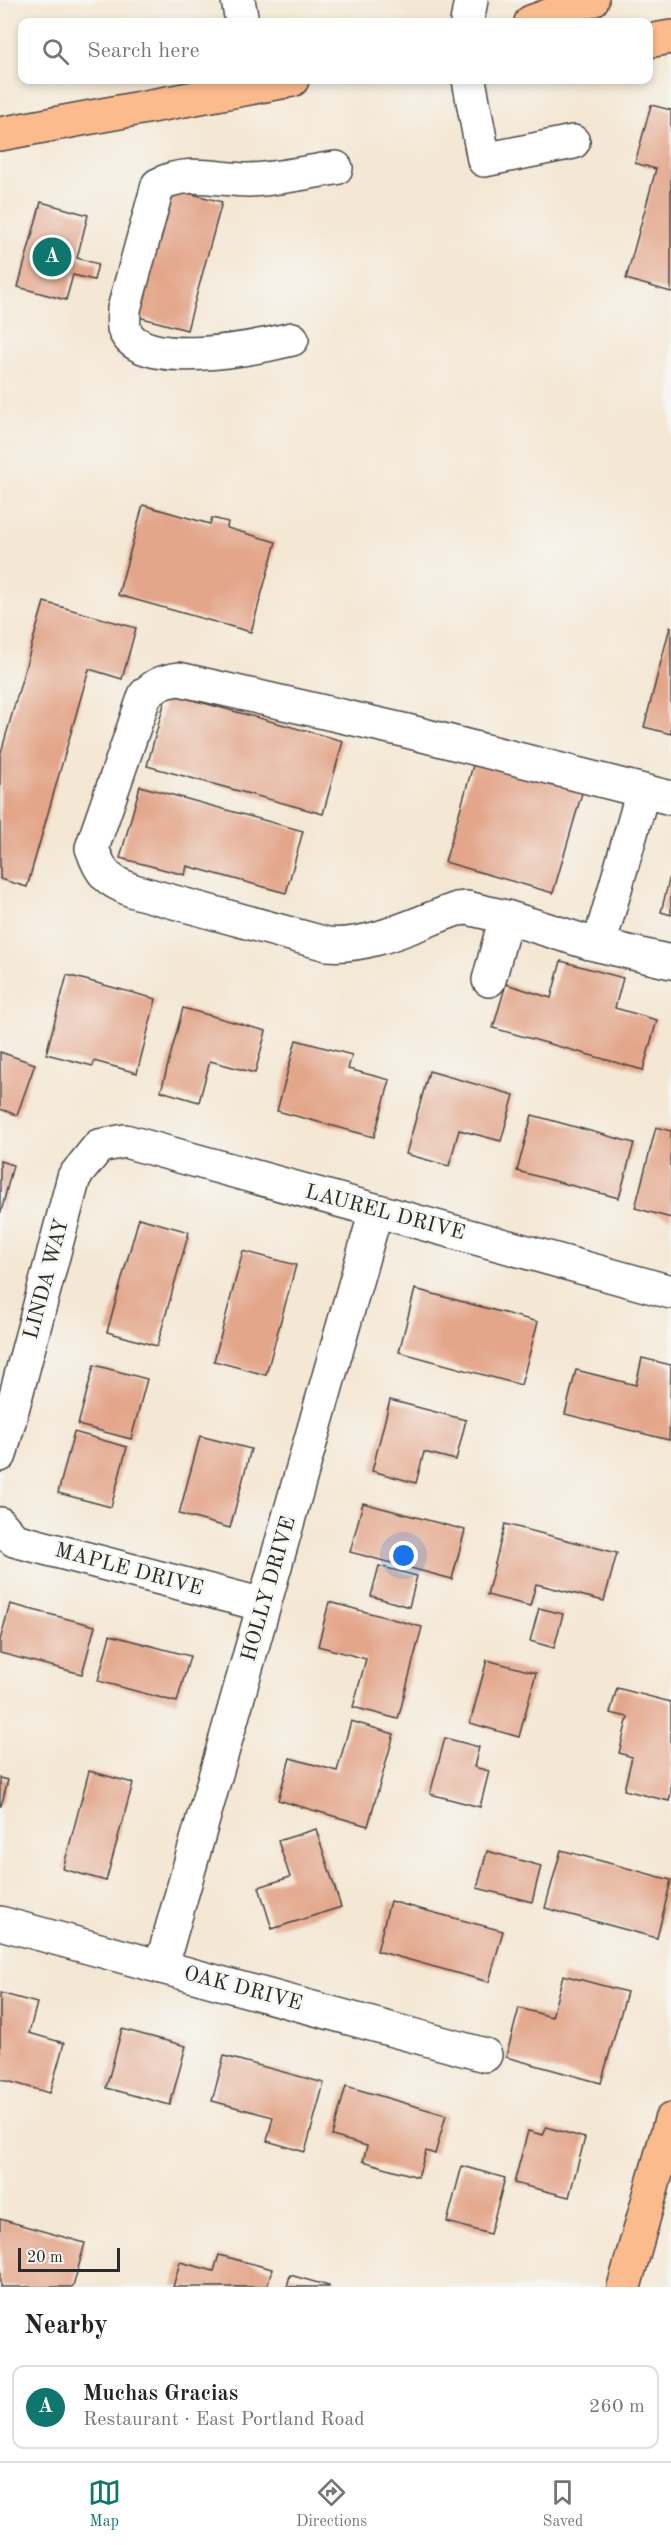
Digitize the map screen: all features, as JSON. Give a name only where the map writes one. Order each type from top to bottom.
[{"type":"main road","points":[[542,18],[592,0]]},
{"type":"main road","points":[[653,40],[671,37]]},
{"type":"main road","points":[[0,134],[247,84]]},
{"type":"main road","points":[[624,2287],[671,2120]]},
{"type":"street","points":[[238,0],[241,18]]},
{"type":"street","points":[[468,18],[471,0]]},
{"type":"street","points":[[470,84],[484,160],[573,142]]},
{"type":"street","points":[[291,339],[254,348],[200,354],[153,350],[132,340],[124,328],[124,309],[158,185],[171,178],[204,176],[249,180],[336,168]]},
{"type":"street","points":[[599,945],[657,795],[403,730],[179,679],[164,681],[153,686],[145,695],[92,848],[98,866],[106,877],[134,891],[327,944],[362,943],[457,909],[467,908],[506,917],[599,945],[671,962]]},
{"type":"street","points":[[489,980],[506,917]]},
{"type":"street","name":"LAUREL DRIVE","points":[[99,1146],[125,1141],[671,1292]]},
{"type":"street","name":"LINDA WAY","points":[[0,1455],[74,1177],[99,1146]]},
{"type":"street","name":"HOLLY DRIVE","points":[[161,1967],[376,1211]]},
{"type":"street","name":"MAPLE DRIVE","points":[[0,1524],[14,1540],[264,1605]]},
{"type":"street","name":"OAK DRIVE","points":[[0,1923],[485,2055]]},
{"type":"building","points":[[651,105],[671,110],[671,292],[626,279],[656,169],[635,163]]},
{"type":"building","points":[[170,188],[222,202],[187,330],[135,316]]},
{"type":"building","points":[[41,202],[88,215],[77,258],[98,264],[94,280],[73,275],[66,300],[18,287]]},
{"type":"building","points":[[143,505],[210,524],[212,518],[228,522],[227,528],[276,542],[251,632],[118,595]]},
{"type":"building","points":[[44,602],[136,628],[122,679],[89,669],[27,887],[0,879],[0,756]]},
{"type":"building","points":[[671,627],[671,734],[644,727]]},
{"type":"building","points":[[167,693],[343,741],[323,814],[147,766]]},
{"type":"building","points":[[476,755],[584,786],[553,893],[445,862]]},
{"type":"building","points":[[140,786],[303,831],[286,893],[187,866],[185,875],[120,858]]},
{"type":"building","points":[[671,876],[671,915],[661,912]]},
{"type":"building","points":[[561,961],[623,978],[615,1008],[657,1020],[643,1070],[493,1028],[506,984],[551,998]]},
{"type":"building","points":[[67,975],[156,999],[137,1073],[94,1061],[93,1066],[46,1054]]},
{"type":"building","points":[[183,1008],[266,1031],[255,1073],[210,1061],[199,1102],[161,1091]]},
{"type":"building","points":[[296,1040],[352,1055],[348,1069],[390,1080],[374,1137],[277,1111]]},
{"type":"building","points":[[0,1052],[35,1064],[17,1115],[0,1109]]},
{"type":"building","points":[[429,1071],[514,1095],[501,1141],[459,1130],[449,1166],[406,1154]]},
{"type":"building","points":[[532,1115],[634,1143],[619,1198],[517,1171]]},
{"type":"building","points":[[656,1127],[671,1131],[671,1218],[635,1208]]},
{"type":"building","points":[[0,1161],[13,1165],[1,1212],[0,1212]]},
{"type":"building","points":[[139,1218],[189,1232],[157,1346],[107,1332]]},
{"type":"building","points":[[243,1251],[296,1265],[266,1375],[214,1361]]},
{"type":"building","points":[[415,1289],[538,1322],[521,1385],[399,1352]]},
{"type":"building","points":[[642,1358],[671,1365],[669,1440],[565,1414],[576,1370],[636,1385]]},
{"type":"building","points":[[94,1365],[147,1379],[131,1439],[78,1425]]},
{"type":"building","points":[[390,1400],[466,1420],[456,1460],[424,1452],[416,1483],[372,1471]]},
{"type":"building","points":[[74,1432],[127,1447],[111,1507],[58,1493]]},
{"type":"building","points":[[200,1436],[251,1449],[230,1528],[179,1514]]},
{"type":"building","points":[[363,1503],[465,1530],[452,1579],[350,1552]]},
{"type":"building","points":[[505,1524],[617,1553],[604,1601],[536,1584],[530,1606],[487,1595]]},
{"type":"building","points":[[379,1566],[417,1576],[409,1607],[371,1596]]},
{"type":"building","points":[[329,1602],[422,1627],[398,1719],[353,1707],[366,1659],[318,1646]]},
{"type":"building","points":[[10,1604],[95,1626],[82,1674],[0,1653],[0,1640]]},
{"type":"building","points":[[539,1608],[563,1614],[554,1648],[530,1641]]},
{"type":"building","points":[[110,1635],[190,1656],[177,1702],[98,1681]]},
{"type":"building","points":[[487,1660],[536,1673],[519,1737],[470,1723]]},
{"type":"building","points":[[617,1688],[671,1702],[671,1793],[669,1801],[624,1790],[632,1757],[619,1753],[628,1717],[610,1713]]},
{"type":"building","points":[[351,1721],[394,1734],[368,1826],[278,1800],[290,1758],[337,1771]]},
{"type":"building","points":[[445,1738],[479,1747],[474,1767],[489,1771],[480,1807],[430,1794]]},
{"type":"building","points":[[89,1771],[133,1783],[106,1881],[63,1869]]},
{"type":"building","points":[[0,1778],[8,1780],[1,1806],[0,1806]]},
{"type":"building","points":[[316,1829],[341,1907],[272,1929],[259,1887],[290,1877],[278,1841]]},
{"type":"building","points":[[561,1850],[671,1880],[657,1938],[545,1908]]},
{"type":"building","points":[[487,1851],[541,1866],[532,1902],[477,1888]]},
{"type":"building","points":[[390,1901],[503,1931],[489,1982],[377,1951]]},
{"type":"building","points":[[563,1975],[627,1992],[601,2083],[506,2057],[519,2008],[552,2017]]},
{"type":"building","points":[[0,1993],[37,2003],[29,2033],[64,2043],[50,2093],[0,2079]]},
{"type":"building","points":[[122,2029],[186,2046],[170,2105],[106,2088]]},
{"type":"building","points":[[224,2056],[324,2083],[305,2152],[267,2141],[273,2117],[212,2101]]},
{"type":"building","points":[[346,2086],[446,2115],[435,2154],[426,2151],[418,2177],[363,2161],[367,2146],[332,2136]]},
{"type":"building","points":[[546,2127],[585,2138],[569,2197],[514,2183],[528,2131],[543,2135]]},
{"type":"building","points":[[462,2166],[505,2178],[490,2234],[447,2222]]},
{"type":"building","points":[[0,2219],[85,2243],[73,2287],[0,2287]]},
{"type":"building","points":[[219,2255],[272,2269],[267,2287],[173,2287],[180,2262],[214,2271]]},
{"type":"building","points":[[290,2275],[329,2286],[329,2287],[287,2287]]},
{"type":"place","name":"Muchas Gracias","points":[[52,257]]}]
